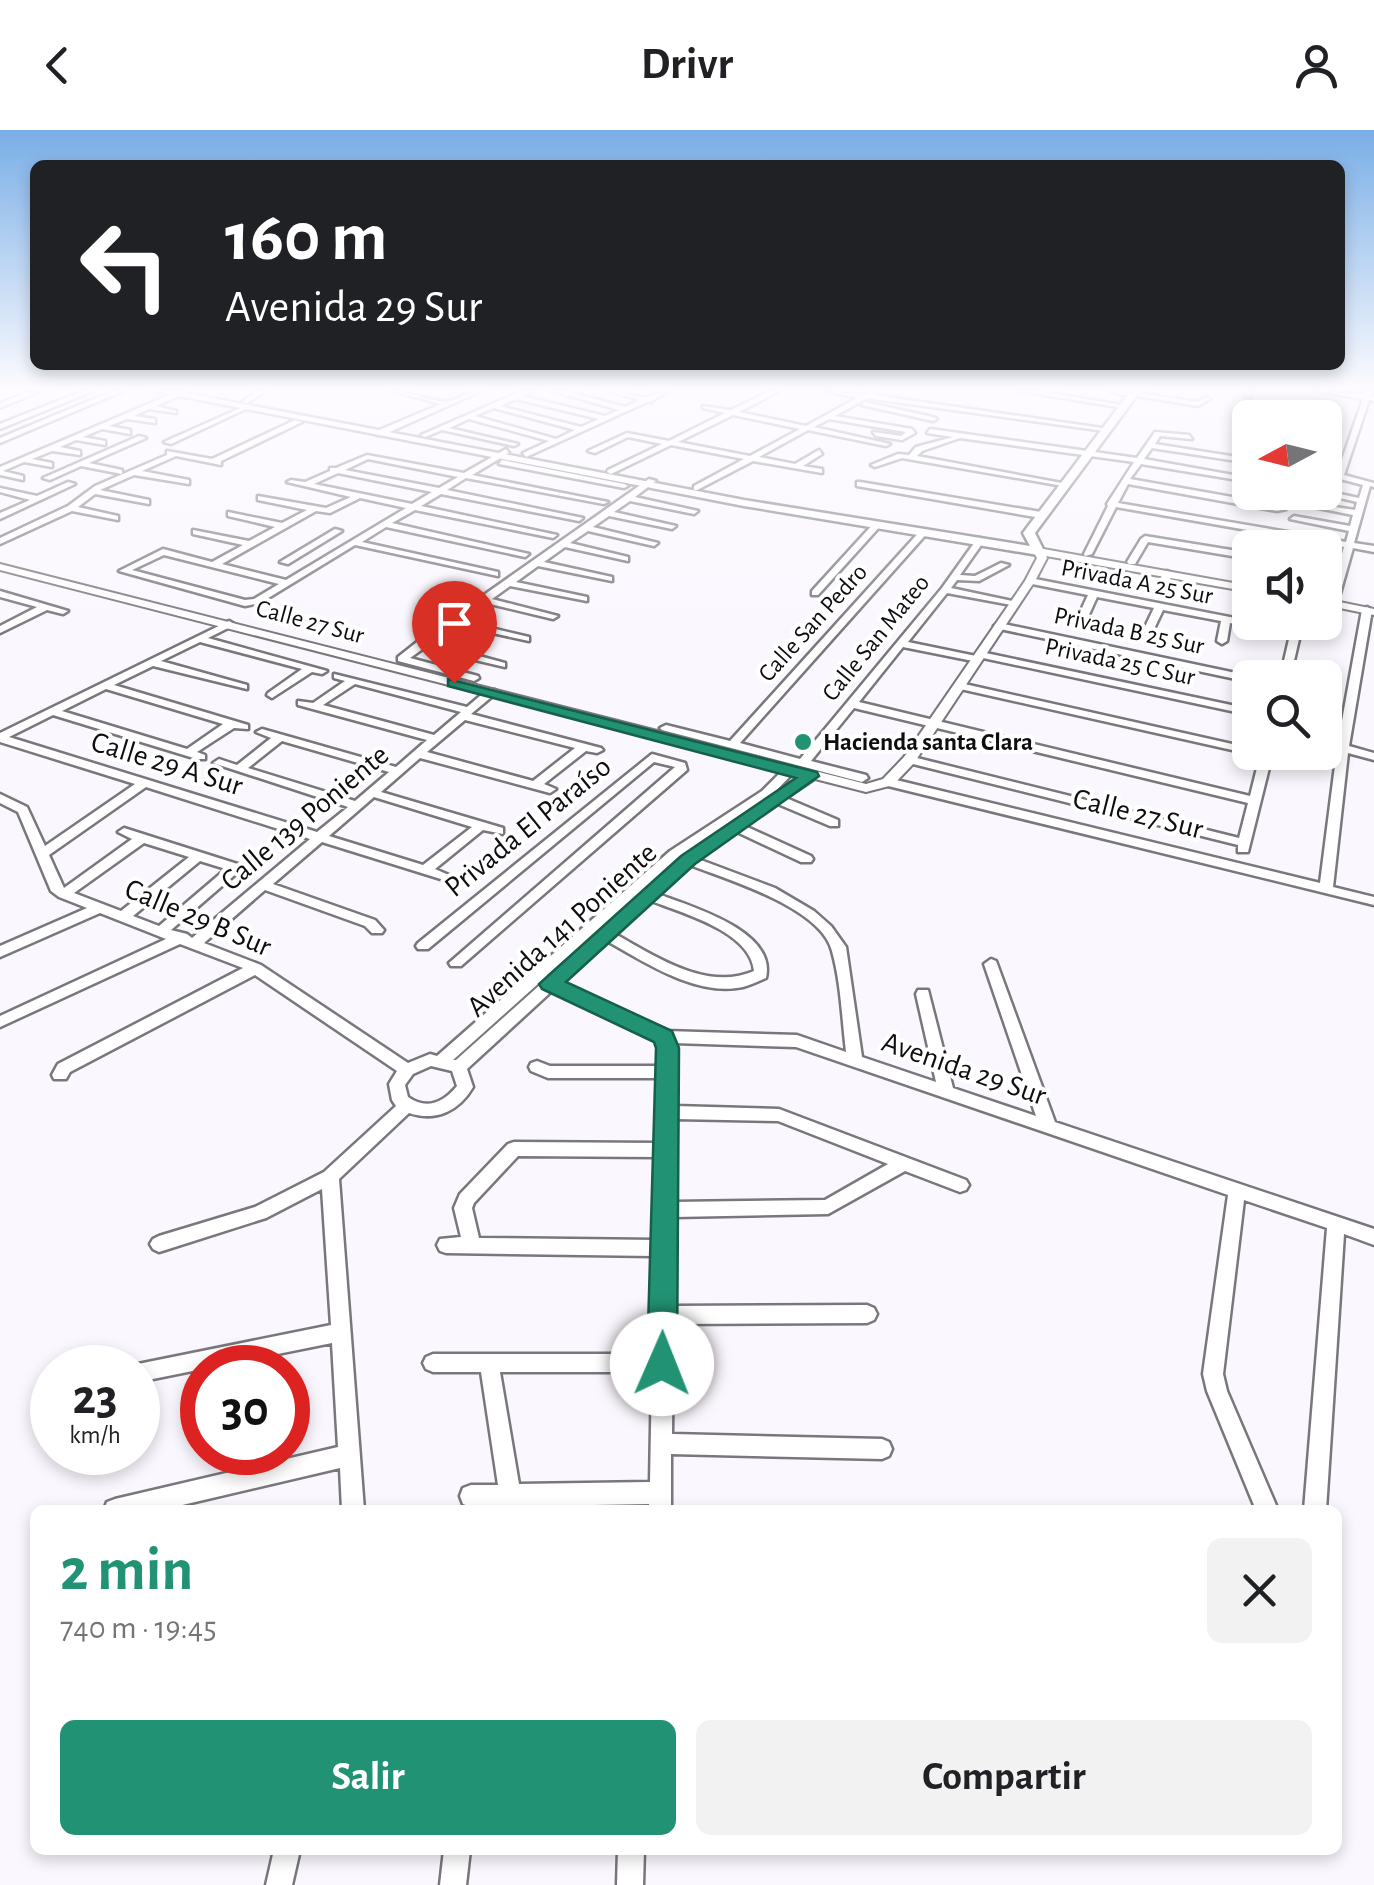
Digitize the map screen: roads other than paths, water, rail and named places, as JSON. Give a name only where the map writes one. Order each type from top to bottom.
[{"type":"main road","points":[[604,473],[878,524],[1036,547]]},
{"type":"main road","points":[[615,473],[1036,547]]},
{"type":"main road","points":[[1036,547],[1029,532],[1072,473]]},
{"type":"street","points":[[5,473],[20,478]]},
{"type":"street","points":[[55,473],[43,477],[146,502]]},
{"type":"street","points":[[0,541],[72,508],[89,489],[130,473]]},
{"type":"street","points":[[137,473],[186,482]]},
{"type":"street","points":[[306,485],[329,473]]},
{"type":"street","points":[[350,473],[439,490],[654,543]]},
{"type":"street","points":[[454,473],[672,526]]},
{"type":"street","points":[[286,583],[159,552],[125,572],[251,603],[286,583],[352,542],[384,524],[412,506],[470,473]]},
{"type":"street","points":[[366,545],[484,473]]},
{"type":"street","points":[[577,473],[624,486]]},
{"type":"street","points":[[697,488],[723,473]]},
{"type":"street","points":[[1001,473],[1063,484]]},
{"type":"street","points":[[1088,554],[1130,473]]},
{"type":"street","points":[[1000,488],[1013,475]]},
{"type":"street","points":[[1342,477],[1370,484],[1342,556]]},
{"type":"street","points":[[1124,481],[1232,500]]},
{"type":"street","points":[[291,482],[553,535]]},
{"type":"street","points":[[474,678],[402,659],[537,563],[582,523],[650,482]]},
{"type":"street","points":[[0,515],[71,484]]},
{"type":"street","points":[[860,484],[1041,515]]},
{"type":"street","points":[[0,490],[37,499]]},
{"type":"street","points":[[261,498],[330,510],[359,496]]},
{"type":"street","points":[[1342,497],[1362,501]]},
{"type":"street","points":[[628,498],[694,511]]},
{"type":"street","points":[[1111,504],[1374,549]]},
{"type":"street","points":[[72,508],[115,518]]},
{"type":"street","points":[[214,565],[314,509]]},
{"type":"street","points":[[1338,510],[1356,513]]},
{"type":"street","points":[[231,514],[283,526]]},
{"type":"street","points":[[1294,519],[1352,529]]},
{"type":"street","points":[[384,524],[524,554]]},
{"type":"street","points":[[815,593],[878,524]]},
{"type":"street","points":[[286,562],[338,531]]},
{"type":"street","name":"Calle San Pedro","points":[[733,744],[925,531]]},
{"type":"street","points":[[196,532],[250,544]]},
{"type":"street","points":[[1132,562],[1145,539],[1232,553]]},
{"type":"street","name":"Calle San Mateo","points":[[804,762],[902,644],[980,541]]},
{"type":"street","points":[[352,542],[495,574]]},
{"type":"street","points":[[562,544],[625,559]]},
{"type":"street","points":[[312,546],[338,551]]},
{"type":"street","points":[[1036,547],[1232,582]]},
{"type":"street","points":[[1036,547],[1106,568],[1232,583]]},
{"type":"street","points":[[888,782],[909,760],[1030,581],[1042,558],[1036,547]]},
{"type":"street","points":[[537,563],[610,579]]},
{"type":"street","name":"Calle 27 Sur","points":[[1,565],[788,771],[866,788],[888,782]]},
{"type":"street","points":[[954,577],[976,579],[1004,565]]},
{"type":"street","points":[[1162,587],[1167,574]]},
{"type":"street","name":"Privada A 25 Sur","points":[[1030,581],[1232,621]]},
{"type":"street","points":[[509,583],[584,599]]},
{"type":"street","points":[[945,590],[1014,604]]},
{"type":"street","points":[[0,594],[63,611]]},
{"type":"street","points":[[1082,619],[1094,595]]},
{"type":"street","points":[[484,600],[553,616]]},
{"type":"street","points":[[1326,888],[1343,748],[1372,609],[1342,603]]},
{"type":"street","points":[[0,632],[47,606]]},
{"type":"street","points":[[1148,631],[1159,608]]},
{"type":"street","points":[[1222,641],[1226,620]]},
{"type":"street","points":[[454,622],[525,639]]},
{"type":"street","points":[[0,738],[230,624]]},
{"type":"street","name":"Privada B 25 Sur","points":[[999,626],[1232,675]]},
{"type":"street","points":[[0,632],[16,639]]},
{"type":"street","points":[[198,639],[316,670],[278,696],[257,690]]},
{"type":"street","points":[[422,644],[501,665]]},
{"type":"street","name":"Privada 25 C Sur","points":[[902,644],[1232,708]]},
{"type":"street","points":[[152,662],[242,686]]},
{"type":"street","points":[[338,676],[590,748],[534,785]]},
{"type":"street","points":[[354,680],[309,704],[436,739]]},
{"type":"street","points":[[104,685],[238,725],[188,753]]},
{"type":"street","points":[[960,686],[1232,747]]},
{"type":"street","name":"Calle 139 Poniente","points":[[0,1022],[189,940],[264,885],[491,692]]},
{"type":"street","points":[[852,704],[1255,801]]},
{"type":"street","points":[[52,711],[201,757]]},
{"type":"street","points":[[666,728],[862,778]]},
{"type":"street","points":[[262,732],[398,771]]},
{"type":"street","points":[[239,769],[280,737]]},
{"type":"street","name":"Calle 29 A Sur","points":[[0,738],[444,876]]},
{"type":"street","name":"Privada El Paraíso","points":[[672,762],[692,745]]},
{"type":"street","points":[[1343,748],[1374,757]]},
{"type":"street","points":[[419,754],[550,789]]},
{"type":"street","name":"Privada El Paraíso","points":[[423,946],[652,758],[672,762],[681,770],[456,962]]},
{"type":"street","points":[[909,760],[1245,842]]},
{"type":"street","points":[[220,763],[358,806]]},
{"type":"street","points":[[1240,867],[1261,770]]},
{"type":"street","name":"Avenida 141 Poniente","points":[[773,797],[788,771]]},
{"type":"street","name":"Avenida 141 Poniente","points":[[451,1063],[682,857],[810,776]]},
{"type":"street","name":"Calle 27 Sur","points":[[841,781],[862,778],[888,782],[1374,901]]},
{"type":"street","points":[[43,853],[144,784]]},
{"type":"street","points":[[372,793],[498,831]]},
{"type":"street","points":[[773,797],[834,823]]},
{"type":"street","points":[[0,798],[23,810],[56,888],[64,894],[142,838]]},
{"type":"street","points":[[730,825],[806,858]]},
{"type":"street","points":[[424,870],[482,826]]},
{"type":"street","points":[[124,832],[240,870],[163,930]]},
{"type":"street","points":[[124,916],[198,856]]},
{"type":"street","points":[[682,857],[790,901],[833,937],[839,947],[854,1060]]},
{"type":"street","points":[[264,885],[370,923],[377,930]]},
{"type":"street","points":[[598,930],[693,979],[744,981],[760,974],[763,963],[759,953],[739,934],[640,893]]},
{"type":"street","name":"Calle 29 B Sur","points":[[64,894],[256,968],[407,1070]]},
{"type":"street","points":[[0,952],[101,907]]},
{"type":"street","points":[[991,964],[1048,1126]]},
{"type":"street","points":[[60,1075],[64,1068],[256,968]]},
{"type":"street","name":"Avenida 29 Sur","points":[[543,980],[664,1037],[782,1038],[1374,1236]]},
{"type":"street","points":[[923,994],[946,1091]]},
{"type":"street","points":[[471,1496],[660,1502],[667,1072],[664,1037]]},
{"type":"street","points":[[430,1060],[451,1063],[466,1080],[454,1102],[435,1110],[407,1106],[397,1092],[407,1070],[430,1060]]},
{"type":"street","points":[[537,1067],[548,1072],[667,1072]]},
{"type":"street","points":[[159,1244],[260,1213],[330,1177],[407,1106]]},
{"type":"street","points":[[666,1112],[779,1116],[960,1185]]},
{"type":"street","points":[[472,1246],[463,1208],[466,1199],[514,1149],[666,1150]]},
{"type":"street","points":[[665,1210],[828,1207],[904,1163]]},
{"type":"street","points":[[330,1177],[352,1505]]},
{"type":"street","points":[[1237,1190],[1213,1374],[1216,1390],[1265,1505]]},
{"type":"street","points":[[1315,1505],[1336,1224]]},
{"type":"street","points":[[446,1245],[664,1248]]},
{"type":"street","points":[[663,1315],[867,1314]]},
{"type":"street","points":[[160,1369],[341,1332]]},
{"type":"street","points":[[432,1362],[662,1364]]},
{"type":"street","points":[[489,1363],[510,1496]]},
{"type":"street","points":[[661,1444],[882,1448]]},
{"type":"street","points":[[136,1505],[349,1455]]},
{"type":"street","points":[[279,1885],[285,1855]]},
{"type":"street","points":[[453,1885],[457,1855]]},
{"type":"street","points":[[630,1885],[631,1855]]},
{"type":"place","name":"Hacienda santa Clara","points":[[803,742]]}]
